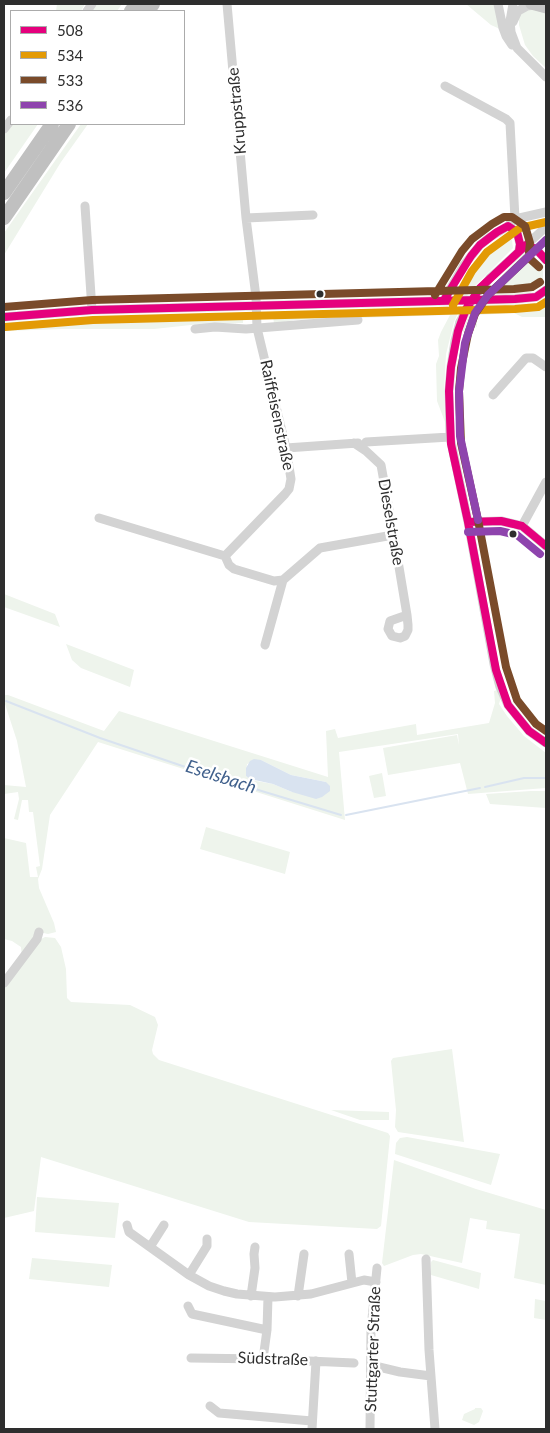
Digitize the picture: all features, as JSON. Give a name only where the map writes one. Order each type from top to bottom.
[{"type":"highway","points":[[4,193],[51,125]]},
{"type":"highway","points":[[4,218],[68,125]]},
{"type":"main road","points":[[533,4],[546,8]]},
{"type":"street","name":"Kruppstraße","points":[[227,4],[246,218],[256,297]]},
{"type":"street","points":[[513,4],[510,21],[511,32],[517,48]]},
{"type":"street","points":[[511,32],[518,11],[533,4]]},
{"type":"street","points":[[501,7],[501,21],[506,36],[546,77]]},
{"type":"street","points":[[445,86],[510,123],[512,222],[522,248]]},
{"type":"street","points":[[86,206],[92,310]]},
{"type":"street","points":[[444,300],[471,256],[490,237],[512,222],[546,212]]},
{"type":"street","points":[[246,218],[313,215]]},
{"type":"street","points":[[546,227],[490,278],[472,300],[460,322],[455,341],[449,391],[450,437],[500,687],[508,705],[520,721],[529,731],[546,743]]},
{"type":"street","points":[[522,248],[542,253],[546,260]]},
{"type":"street","points":[[4,317],[92,310],[527,298],[545,292]]},
{"type":"street","name":"Raiffeisenstraße","points":[[225,556],[289,489],[291,479],[286,448],[257,328],[256,297]]},
{"type":"street","points":[[195,329],[215,327],[257,328],[358,320]]},
{"type":"street","points":[[493,396],[526,358],[533,358],[546,367]]},
{"type":"street","points":[[286,448],[450,437]]},
{"type":"street","name":"Dieselstraße","points":[[360,443],[380,465],[407,615]]},
{"type":"street","points":[[522,526],[546,482]]},
{"type":"street","points":[[99,518],[225,556],[234,569],[274,581],[283,580]]},
{"type":"street","points":[[468,522],[501,521],[522,526],[546,546]]},
{"type":"street","points":[[265,645],[283,580],[320,548],[393,536]]},
{"type":"street","points":[[4,983],[37,939],[39,932]]},
{"type":"street","points":[[150,1247],[164,1224]]},
{"type":"street","points":[[127,1225],[129,1232],[189,1275],[224,1292],[268,1297],[298,1296],[364,1280],[376,1282]]},
{"type":"street","points":[[189,1275],[207,1246],[207,1240]]},
{"type":"street","points":[[251,1296],[255,1268],[255,1247]]},
{"type":"street","points":[[298,1296],[304,1254]]},
{"type":"street","points":[[348,1254],[352,1283]]},
{"type":"street","points":[[426,1260],[434,1429]]},
{"type":"street","name":"Stuttgarter Straße","points":[[370,1429],[371,1329],[377,1268]]},
{"type":"street","points":[[263,1359],[267,1330],[268,1297]]},
{"type":"street","points":[[188,1306],[192,1314],[267,1330]]},
{"type":"street","name":"Südstraße","points":[[192,1358],[354,1363]]},
{"type":"street","points":[[210,1406],[219,1413],[312,1425],[316,1361]]},
{"type":"street","points":[[379,1367],[431,1376]]},
{"type":"shaded area","points":[[57,4],[85,4],[82,10],[56,10]]},
{"type":"shaded area","points":[[96,4],[122,4],[118,10],[93,10]]},
{"type":"shaded area","points":[[466,4],[495,4],[500,29],[491,25]]},
{"type":"shaded area","points":[[528,8],[546,13],[546,68],[533,56],[525,45],[519,25],[519,17]]},
{"type":"shaded area","points":[[12,125],[37,125],[4,173],[4,135]]},
{"type":"shaded area","points":[[80,125],[87,125],[61,162],[4,255],[4,233]]},
{"type":"shaded area","points":[[505,235],[512,240],[513,248],[466,297],[456,294],[466,273],[490,247]]},
{"type":"shaded area","points":[[524,252],[533,254],[543,270],[543,283],[528,295],[484,296]]},
{"type":"shaded area","points":[[546,303],[546,317],[522,317],[514,313],[477,315],[477,327],[474,326],[472,330],[467,328],[465,332],[462,331],[474,305]]},
{"type":"shaded area","points":[[461,306],[454,322],[446,354],[445,422],[437,401],[436,364],[439,356],[438,340],[450,315],[294,320],[274,324],[273,315],[277,313]]},
{"type":"shaded area","points":[[206,314],[243,315],[243,323],[200,324],[154,329],[4,331],[4,323],[24,321],[107,316],[116,318]]},
{"type":"shaded area","points":[[4,594],[55,614],[60,627],[4,607]]},
{"type":"shaded area","points":[[66,644],[134,670],[130,687],[81,668],[72,660]]},
{"type":"shaded area","points":[[501,689],[499,704],[507,716],[524,736],[546,753],[546,788],[468,794],[460,763],[388,775],[383,748],[457,735],[459,745],[458,734],[339,752],[345,820],[98,742],[50,815],[42,869],[38,879],[39,888],[56,932],[48,934],[39,932],[22,959],[21,947],[12,941],[4,939],[4,838],[26,843],[30,877],[38,877],[36,867],[40,866],[33,812],[29,812],[28,800],[22,800],[18,820],[14,819],[19,799],[18,792],[4,794],[4,785],[26,787],[17,741],[4,701],[4,695],[104,731],[119,711],[328,777],[326,731],[335,729],[338,738],[416,724],[417,735],[489,723],[495,703],[494,691]],"holes":[[[261,760],[291,775],[326,782],[292,792],[246,776],[247,764]]]},
{"type":"shaded area","points":[[254,759],[261,760],[291,775],[326,782],[330,786],[330,791],[316,799],[273,784],[250,779],[246,776],[246,768],[250,761]]},
{"type":"shaded area","points":[[382,773],[386,796],[374,798],[369,776]]},
{"type":"shaded area","points":[[546,791],[546,808],[490,804],[486,794]]},
{"type":"shaded area","points":[[206,827],[290,852],[285,874],[200,849]]},
{"type":"shaded area","points":[[45,937],[55,938],[61,947],[66,969],[67,998],[71,1002],[130,1005],[155,1017],[158,1025],[152,1050],[159,1060],[388,1133],[390,1136],[381,1226],[377,1229],[249,1222],[41,1157],[34,1211],[4,1218],[4,984],[41,939]]},
{"type":"shaded area","points":[[452,1049],[464,1142],[398,1132],[395,1127],[396,1110],[391,1061],[393,1058]]},
{"type":"shaded area","points":[[331,1110],[389,1112],[389,1120],[360,1120]]},
{"type":"shaded area","points":[[407,1137],[500,1154],[491,1185],[395,1154],[396,1143],[400,1138]]},
{"type":"shaded area","points":[[394,1160],[476,1189],[546,1210],[546,1285],[514,1278],[520,1234],[486,1229],[487,1221],[470,1218],[462,1263],[421,1254],[413,1255],[384,1266],[382,1263]]},
{"type":"shaded area","points":[[37,1197],[119,1203],[115,1238],[35,1232]]},
{"type":"shaded area","points":[[32,1258],[112,1265],[109,1287],[29,1279]]},
{"type":"shaded area","points":[[433,1260],[481,1273],[479,1289],[431,1275],[431,1262]]},
{"type":"shaded area","points":[[535,1299],[546,1301],[546,1320],[534,1318]]},
{"type":"shaded area","points":[[475,1408],[481,1408],[483,1411],[479,1422],[474,1425],[462,1420],[464,1414]]},
{"type":"waterway","name":"Eselsbach","points":[[6,701],[100,738]]},
{"type":"waterway","name":"Eselsbach","points":[[100,738],[212,776],[341,815]]},
{"type":"waterway","name":"Eselsbach","points":[[485,787],[524,778],[546,778]]},
{"type":"waterway","name":"Eselsbach","points":[[346,815],[480,788]]},
{"type":"transit line","name":"533","points":[[435,295],[462,251],[472,239],[504,217],[512,217],[525,226],[530,243],[529,252]]},
{"type":"transit line","name":"534","points":[[453,305],[472,271],[487,252],[520,228],[546,222]]},
{"type":"transit line","name":"508","points":[[444,300],[471,256],[480,245],[497,232],[508,226],[517,232],[520,244],[519,251]]},
{"type":"transit line","name":"536","points":[[478,520],[460,436],[459,391],[465,343],[475,313],[488,295],[546,240]]},
{"type":"transit line","name":"508","points":[[546,260],[536,249],[526,245],[480,288],[466,309],[458,331],[451,367],[449,391],[451,444],[496,670],[508,705],[529,731],[546,743]]},
{"type":"transit line","name":"533","points":[[539,267],[528,257],[488,295],[475,314],[468,334],[461,368],[459,391],[461,443],[478,520],[506,667],[517,700],[536,724],[546,731]]},
{"type":"transit line","name":"533","points":[[4,307],[92,300],[514,289],[532,287],[540,282]]},
{"type":"transit line","name":"508","points":[[4,317],[92,310],[515,299],[536,297],[546,290]]},
{"type":"transit line","name":"534","points":[[5,327],[93,320],[515,309],[538,307],[546,302]]},
{"type":"transit line","name":"508","points":[[468,522],[501,521],[522,526],[546,546]]},
{"type":"transit line","name":"536","points":[[468,532],[500,531],[517,535],[540,554]]}]
